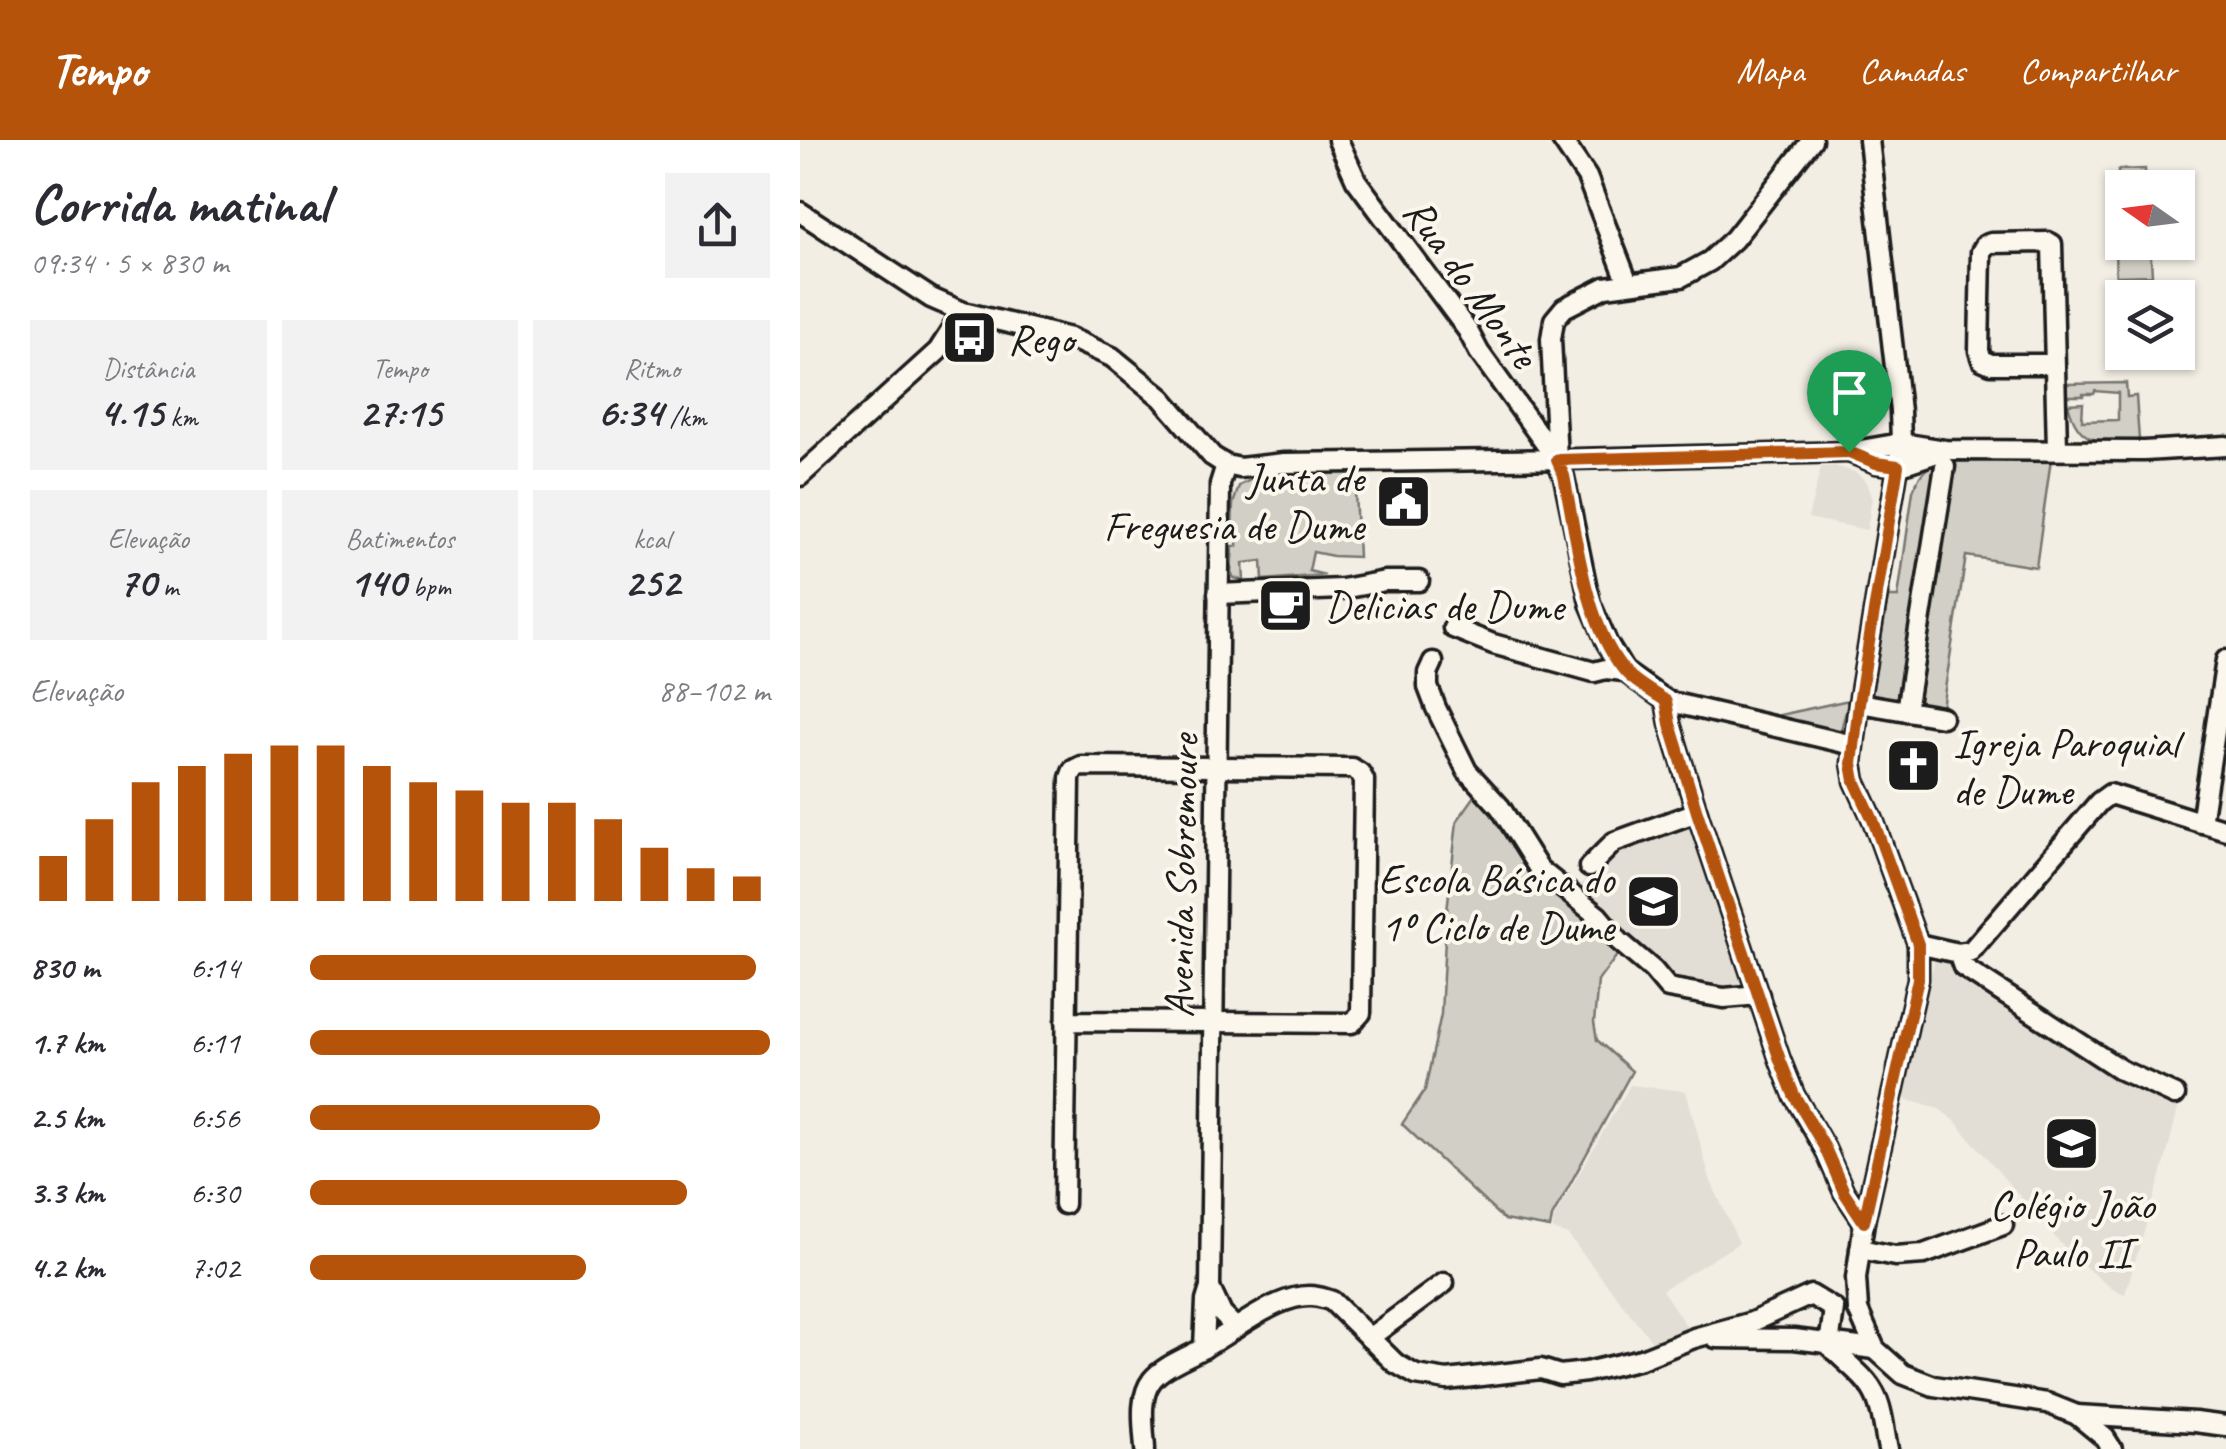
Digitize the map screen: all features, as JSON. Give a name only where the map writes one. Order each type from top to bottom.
[{"type":"street","name":"Rua do Monte","points":[[1338,140],[1356,180],[1557,460]]},
{"type":"street","points":[[1562,140],[1587,177],[1628,283]]},
{"type":"street","points":[[1869,140],[1901,442],[1852,764],[1855,781],[1918,944],[1918,979],[1864,1222],[1856,1278],[1858,1310],[1875,1350],[1903,1374],[1934,1386],[2048,1403],[2076,1414],[2226,1426]]},
{"type":"street","points":[[1805,142],[1734,239],[1710,260],[1680,277],[1604,287],[1564,308],[1554,320],[1551,339],[1557,460],[1564,476],[1590,603],[1624,671],[1666,701],[1854,745]]},
{"type":"street","points":[[800,212],[931,298],[963,312],[1070,338],[1112,357],[1162,398],[1212,456],[1226,465],[1240,468],[1849,452],[1901,442],[1945,458]]},
{"type":"street","points":[[2054,364],[1991,364],[1982,360],[1981,252],[1985,245],[2052,244],[2057,450]]},
{"type":"street","points":[[800,476],[938,351],[963,312]]},
{"type":"street","points":[[1849,452],[1876,463],[1898,466],[1945,458],[2057,450],[2226,446]]},
{"type":"street","points":[[1906,711],[1945,458]]},
{"type":"street","name":"Avenida Sobremoure","points":[[1204,1348],[1210,1288],[1220,484],[1226,465]]},
{"type":"street","points":[[1218,594],[1342,589],[1385,581],[1419,581]]},
{"type":"street","points":[[1453,628],[1594,672],[1624,671]]},
{"type":"street","points":[[2200,824],[2226,660]]},
{"type":"street","points":[[1433,662],[1428,687],[1467,771],[1500,807],[1539,869],[1598,916],[1668,988],[1724,998],[1759,995]]},
{"type":"street","points":[[1666,701],[1697,812],[1780,1060],[1844,1192],[1864,1222]]},
{"type":"street","points":[[1859,703],[1942,718]]},
{"type":"street","points":[[1064,1204],[1066,1021],[1070,778],[1074,770],[1081,766],[1352,768],[1360,773],[1364,780],[1361,1013],[1352,1023],[1066,1021]]},
{"type":"street","points":[[1918,944],[1958,953],[1971,951],[2110,794],[2226,830]]},
{"type":"street","points":[[1589,866],[1614,842],[1697,812]]},
{"type":"street","points":[[1958,953],[1963,968],[2120,1070],[2175,1096]]},
{"type":"street","points":[[1860,1249],[1895,1256],[1924,1254],[2003,1225]]},
{"type":"street","points":[[1368,1338],[1444,1283]]},
{"type":"street","points":[[1210,1288],[1222,1314],[1236,1328]]},
{"type":"street","points":[[1145,1449],[1143,1400],[1151,1381],[1236,1328],[1289,1299],[1306,1295],[1332,1301],[1395,1363],[1416,1375],[1447,1380],[1542,1369],[1560,1375],[1586,1372],[1641,1359],[1694,1338],[1752,1322],[1811,1295],[1834,1309],[1829,1345]]},
{"type":"street","points":[[1694,1338],[1794,1339],[1875,1350]]},
{"type":"street","points":[[1829,1345],[1873,1391],[1888,1449]]},
{"type":"street","points":[[2076,1414],[2112,1449]]},
{"type":"shaded area","points":[[2115,260],[2151,260],[2152,275],[2116,276]]},
{"type":"shaded area","points":[[2126,383],[2127,397],[2136,396],[2139,440],[2103,441],[2086,435],[2068,404],[2083,403],[2082,421],[2118,420],[2118,393],[2095,391],[2066,396],[2065,384]]},
{"type":"shaded area","points":[[2051,459],[2036,567],[1966,556],[1942,708],[1872,694],[1888,597],[1898,597],[1913,491],[1921,474],[1941,463]]},
{"type":"shaded area","points":[[1835,466],[1855,472],[1867,482],[1872,497],[1867,530],[1808,518],[1821,467]]},
{"type":"shaded area","points":[[1354,468],[1358,557],[1313,552],[1309,571],[1325,575],[1263,580],[1262,561],[1243,563],[1244,581],[1234,578],[1233,546],[1237,546],[1238,534],[1232,533],[1233,504],[1239,486],[1267,471]]},
{"type":"shaded area","points":[[1849,700],[1838,741],[1748,722]]},
{"type":"shaded area","points":[[1480,789],[1621,950],[1598,981],[1594,1023],[1597,1040],[1632,1071],[1552,1217],[1550,1228],[1504,1220],[1402,1124],[1425,1090],[1441,1014],[1457,821]]},
{"type":"shaded area","name":"Escola Básica do 1º Ciclo de Dume","points":[[1692,822],[1746,974],[1737,991],[1671,984],[1574,891],[1620,847]]},
{"type":"shaded area","name":"Colégio João Paulo II","points":[[1941,958],[2031,1019],[2180,1101],[2125,1294],[2091,1272],[2060,1243],[1954,1120],[1939,1109],[1904,1099],[1934,962]]},
{"type":"shaded area","points":[[1630,1085],[1686,1091],[1710,1179],[1739,1243],[1662,1290],[1689,1330],[1655,1345],[1568,1235],[1553,1230],[1553,1219]]},
{"type":"place","name":"Rego","points":[[969,338]]},
{"type":"place","name":"Junta de Freguesia de Dume","points":[[1403,501]]},
{"type":"place","name":"Delicias de Dume","points":[[1286,605]]},
{"type":"place","name":"Igreja Paroquial de Dume","points":[[1914,766]]},
{"type":"place","name":"Escola Básica do 1º Ciclo de Dume","points":[[1653,902]]},
{"type":"place","name":"Colégio João Paulo II","points":[[2072,1144]]},
{"type":"route","points":[[1849,452],[1876,463],[1898,466],[1852,764],[1855,781],[1918,944],[1918,979],[1864,1222],[1844,1192],[1780,1060],[1697,812],[1666,701],[1624,671],[1590,603],[1564,476],[1557,460],[1849,452]]}]
